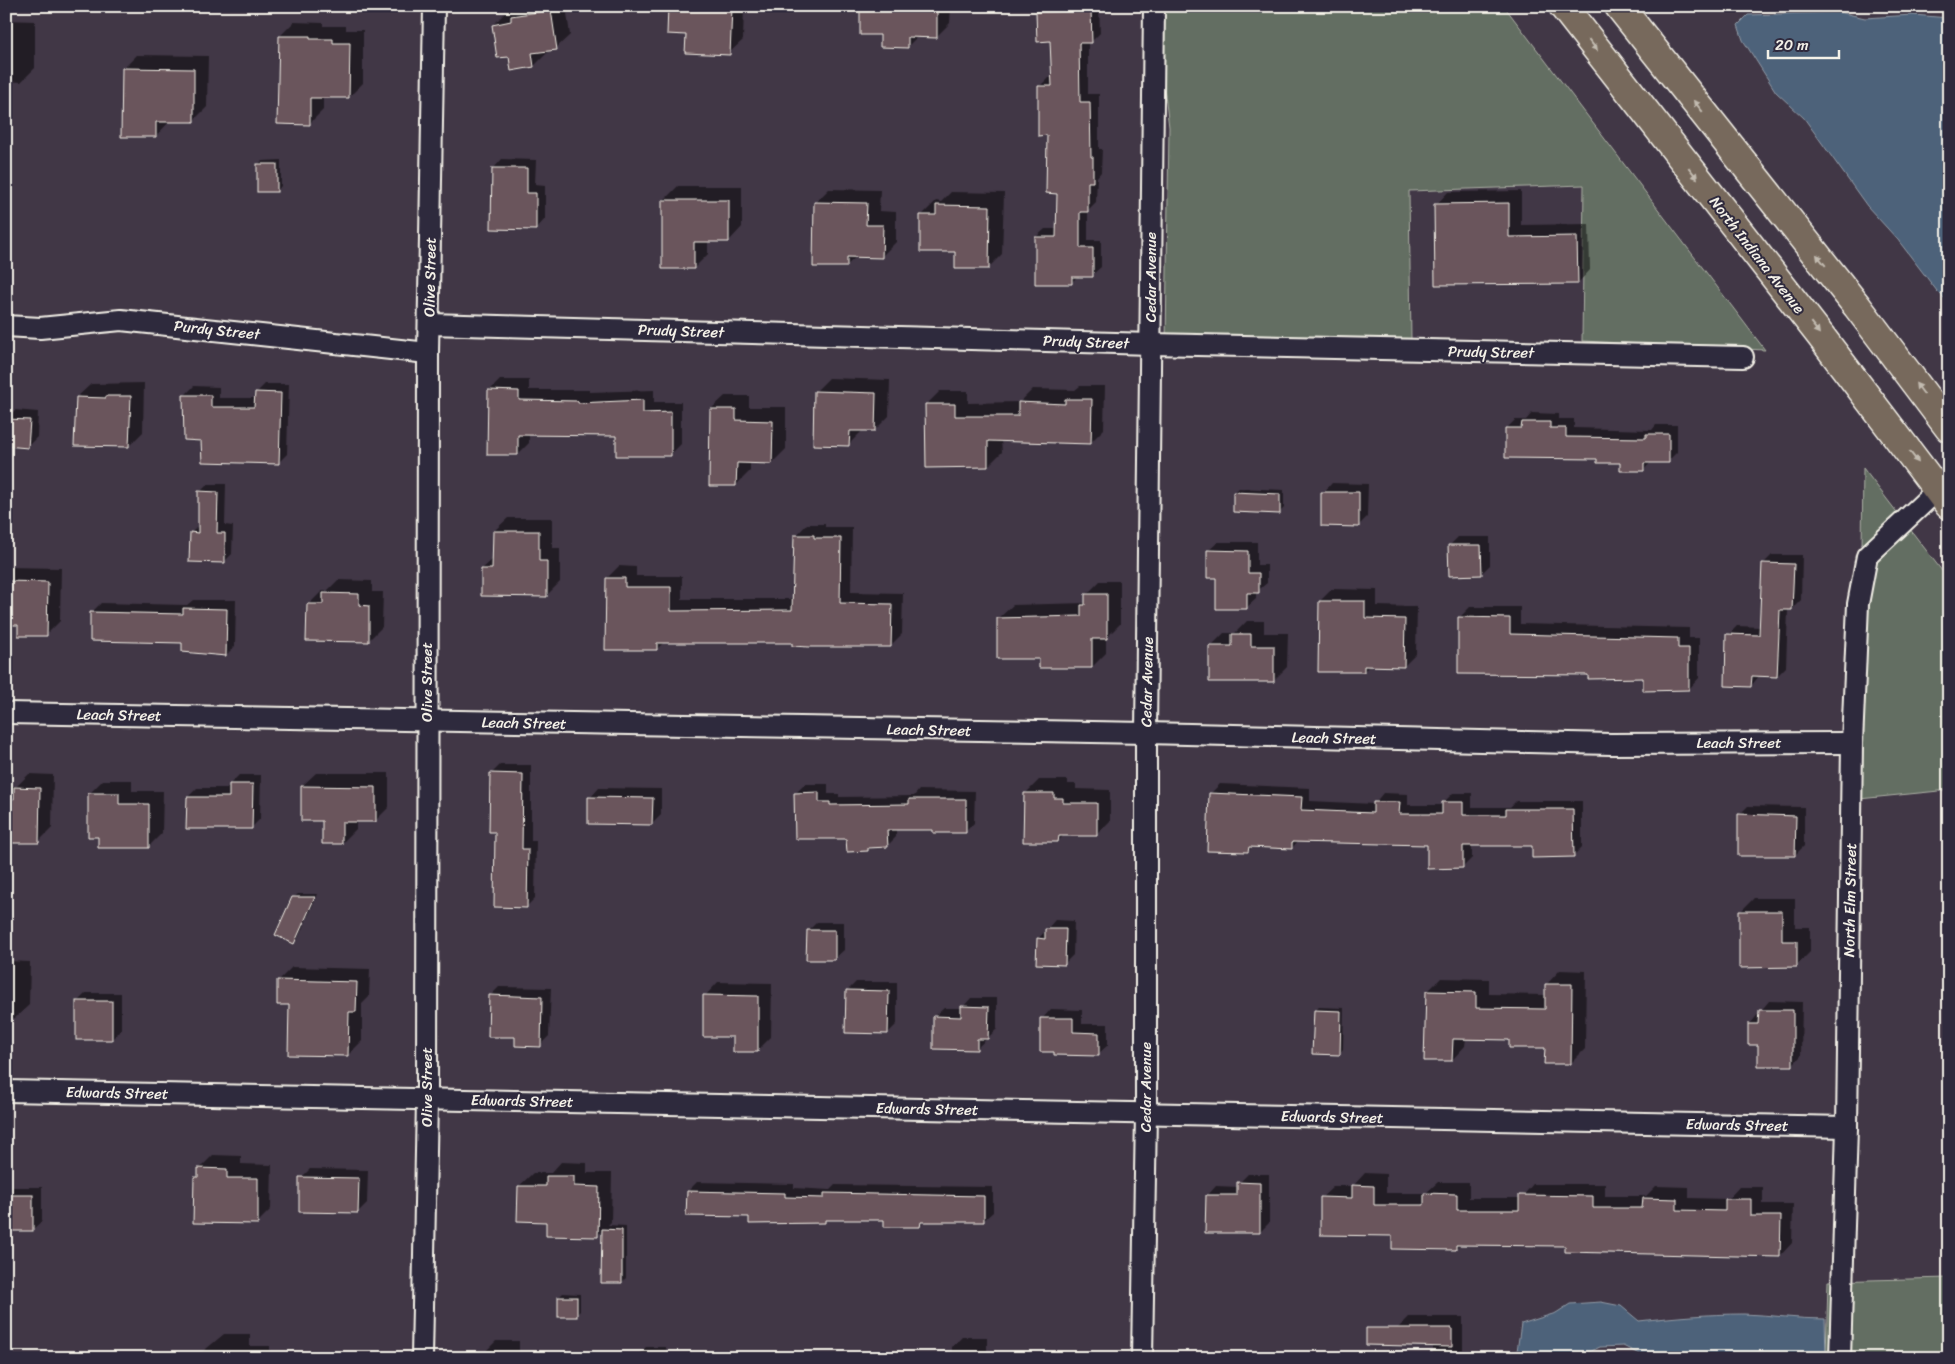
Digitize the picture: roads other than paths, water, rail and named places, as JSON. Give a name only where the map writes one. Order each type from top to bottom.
[{"type":"main road","name":"North Indiana Avenue","points":[[1563,6],[1832,350],[1945,491]]},
{"type":"main road","points":[[1619,6],[1857,306],[1949,428]]},
{"type":"street","name":"Olive Street","points":[[422,1358],[427,1100],[428,353],[434,6]]},
{"type":"street","name":"Cedar Avenue","points":[[1142,1358],[1146,1113],[1146,733],[1154,6]]},
{"type":"street","name":"Purdy Street","points":[[6,326],[40,328],[121,320],[428,353]]},
{"type":"street","name":"Prudy Street","points":[[430,324],[1151,344],[1743,357]]},
{"type":"street","name":"North Elm Street","points":[[1840,1358],[1847,1127],[1852,743],[1858,604],[1866,556],[1945,491]]},
{"type":"street","name":"Leach Street","points":[[6,713],[427,722],[1146,733],[1611,744],[1852,743]]},
{"type":"street","name":"Edwards Street","points":[[6,1091],[1847,1127]]},
{"type":"water","points":[[1839,12],[1865,18],[1913,15],[1949,18],[1949,303],[1937,291],[1898,240],[1867,206],[1804,118],[1776,92],[1743,40],[1738,25],[1748,15]]},
{"type":"water","points":[[1601,1302],[1621,1306],[1639,1321],[1731,1314],[1825,1319],[1826,1358],[1647,1358],[1623,1346],[1600,1347],[1577,1358],[1538,1358],[1517,1351],[1521,1324],[1556,1313],[1570,1304]]}]
